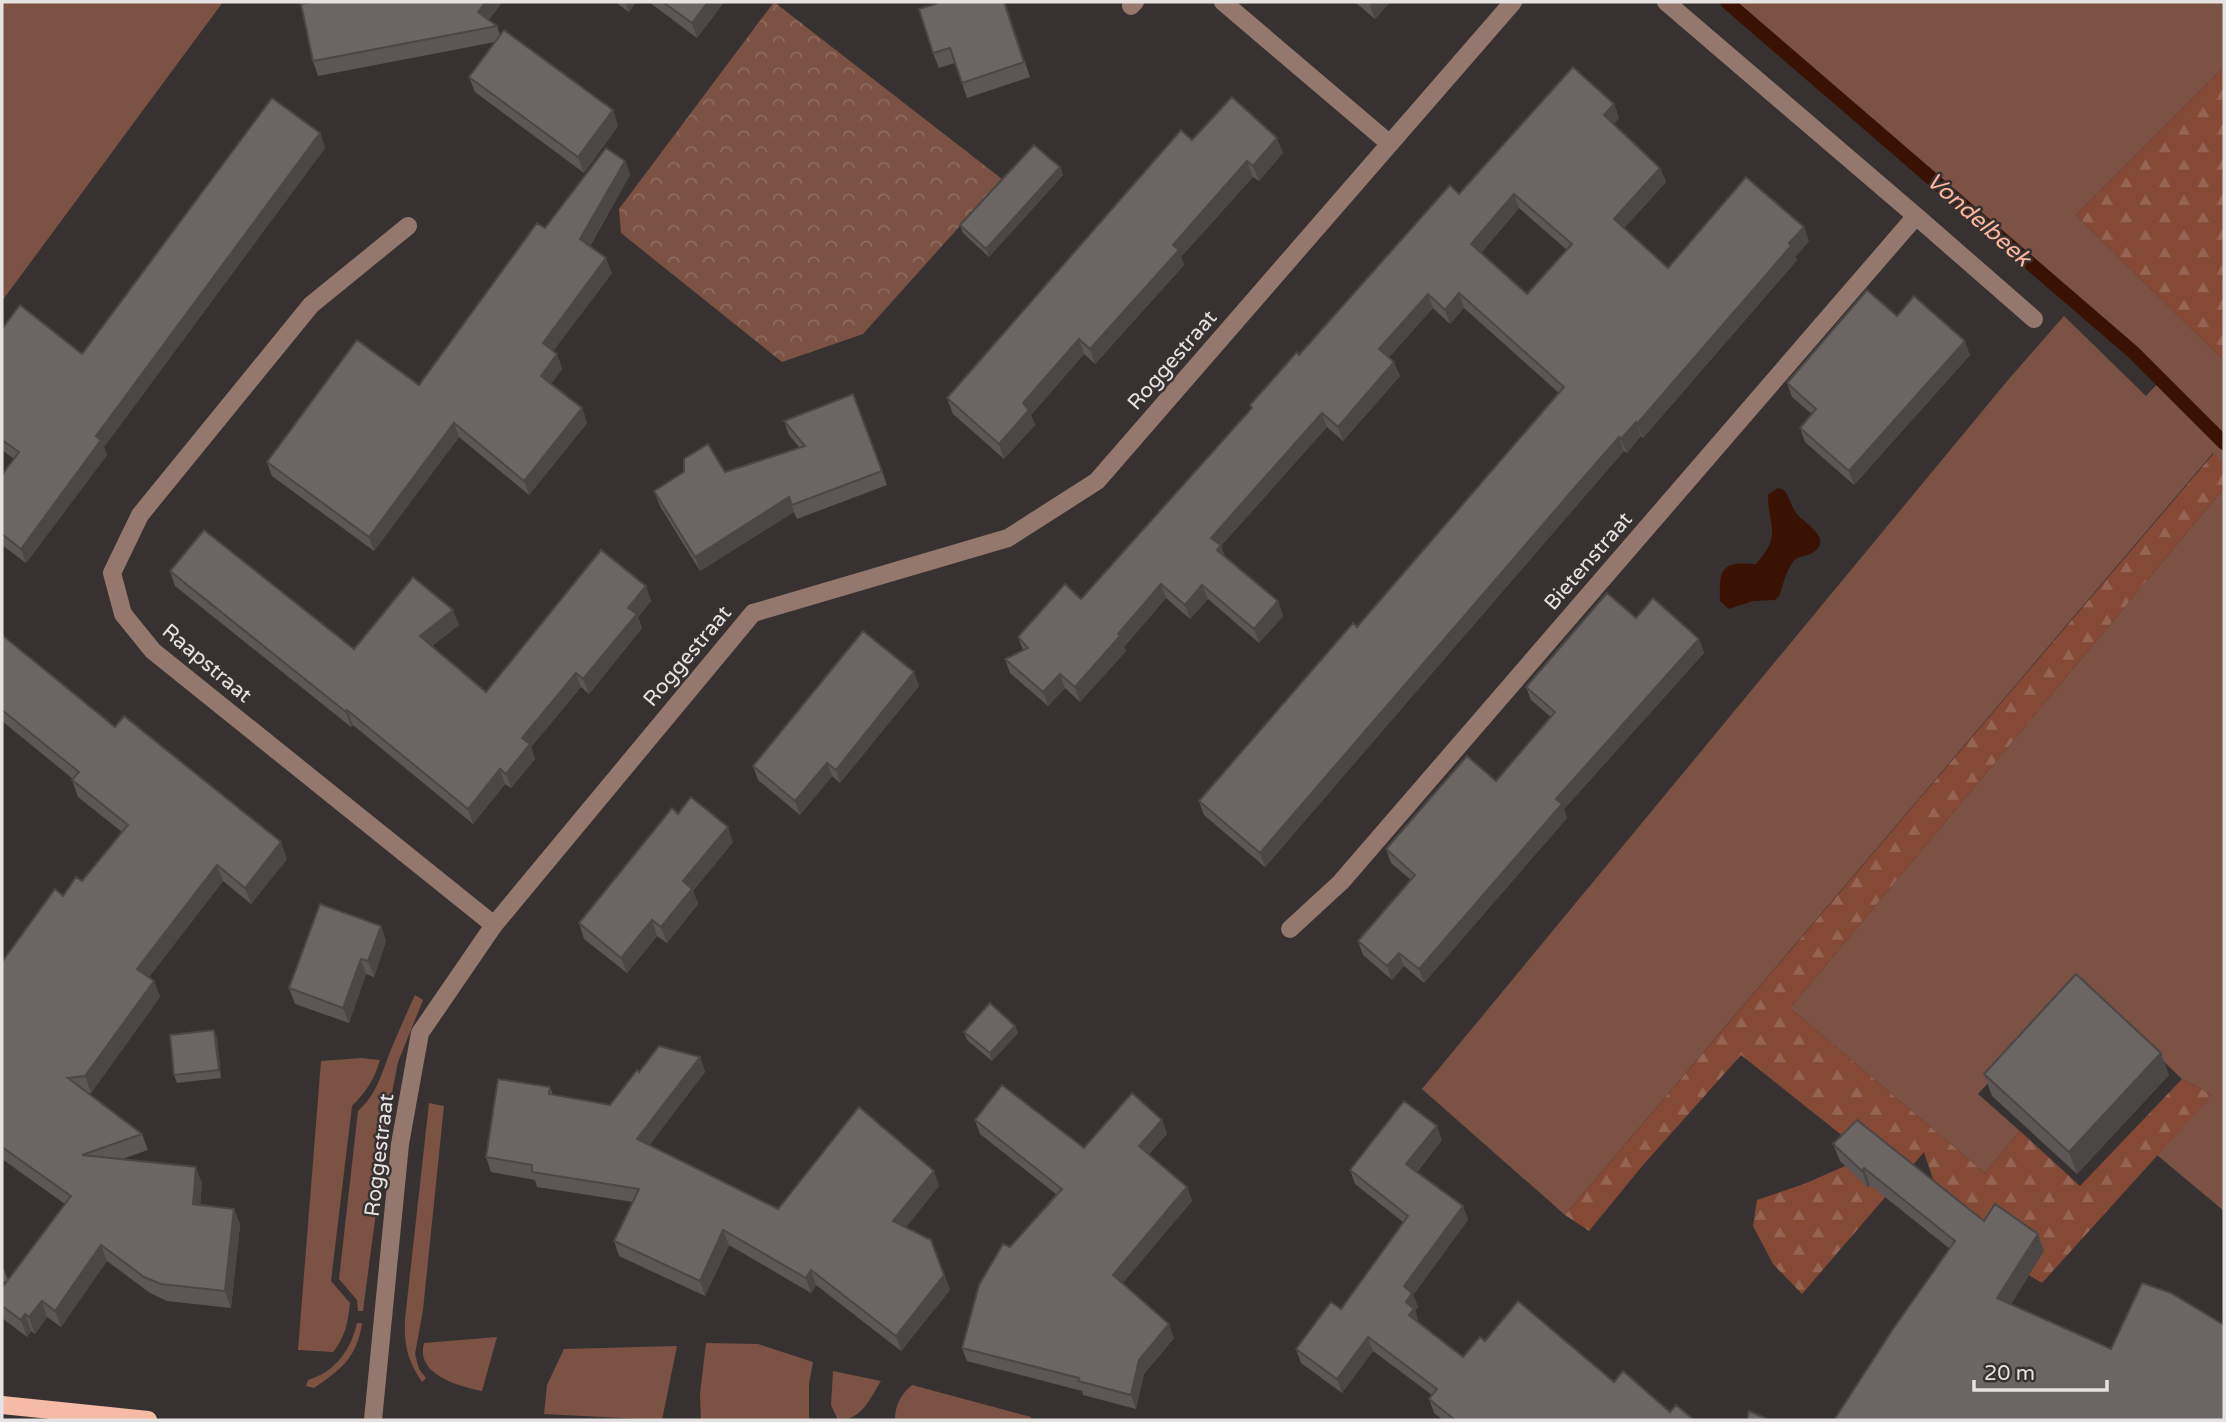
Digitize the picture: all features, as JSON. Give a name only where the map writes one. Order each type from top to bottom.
[{"type":"main road","points":[[2,1405],[148,1420]]},
{"type":"street","points":[[1223,2],[1390,144]]},
{"type":"street","name":"Roggestraat","points":[[373,1420],[400,1144],[420,1033],[494,926],[753,612],[1008,538],[1097,481],[1513,2]]},
{"type":"street","points":[[1666,2],[2034,319]]},
{"type":"street","name":"Bietenstraat","points":[[1290,929],[1341,882],[1916,216]]},
{"type":"street","name":"Raapstraat","points":[[408,226],[311,305],[140,515],[112,573],[123,614],[153,651],[494,926]]},
{"type":"green space","points":[[2,2],[223,2],[2,301]]},
{"type":"green space","points":[[774,2],[1002,179],[863,334],[782,362],[621,233],[619,209]]},
{"type":"green space","points":[[1736,2],[2224,2],[2224,67],[2076,215],[2224,361],[2224,464],[2213,453],[1565,1215],[1422,1089],[2008,380],[2064,316],[2146,396],[2160,381]]},
{"type":"green space","points":[[2224,67],[2224,361],[2076,215]]},
{"type":"green space","points":[[2214,453],[2224,464],[2224,488],[1790,1008],[1985,1173],[2020,1131],[2080,1186],[2182,1079],[2212,1095],[2042,1283],[1991,1252],[1944,1212],[1924,1152],[1802,1294],[1773,1264],[1753,1226],[1757,1200],[1804,1184],[1868,1156],[1741,1055],[1643,1165],[1589,1231],[1565,1215]]},
{"type":"green space","points":[[2224,488],[2224,1211],[2157,1155],[2212,1095],[2182,1079],[2082,983],[1978,1094],[2020,1131],[1985,1173],[1790,1008]]},
{"type":"green space","points":[[415,995],[423,1000],[398,1062],[363,1311],[358,1311],[357,1300],[339,1279],[358,1111],[378,1084]]},
{"type":"green space","points":[[361,1058],[380,1060],[369,1085],[352,1106],[331,1281],[350,1303],[347,1323],[333,1352],[298,1350],[321,1061]]},
{"type":"green space","points":[[429,1103],[444,1106],[423,1310],[415,1354],[419,1369],[426,1378],[422,1382],[408,1352],[405,1319]]},
{"type":"green space","points":[[357,1323],[362,1323],[360,1335],[347,1361],[314,1388],[306,1386],[308,1380],[326,1372],[340,1359],[351,1342]]},
{"type":"green space","points":[[497,1337],[482,1391],[441,1378],[426,1363],[423,1354],[424,1343]]},
{"type":"green space","points":[[706,1343],[758,1344],[813,1362],[809,1384],[809,1420],[701,1420],[700,1394]]},
{"type":"green space","points":[[677,1346],[662,1420],[544,1414],[547,1385],[564,1349]]},
{"type":"green space","points":[[833,1371],[881,1381],[864,1408],[853,1417],[838,1420],[831,1405]]},
{"type":"green space","points":[[912,1385],[1031,1417],[1030,1420],[895,1420],[899,1401]]},
{"type":"shaded area","points":[[1778,488],[1784,490],[1797,514],[1819,536],[1819,547],[1793,562],[1775,600],[1753,601],[1729,609],[1720,601],[1720,581],[1724,569],[1735,564],[1756,564],[1764,553],[1772,537],[1768,495]]},
{"type":"building","points":[[486,2],[478,12],[497,26],[313,61],[301,4]]},
{"type":"building","points":[[663,2],[708,2],[692,23]]},
{"type":"building","points":[[935,2],[1004,2],[1024,62],[962,83],[950,48],[933,53],[919,9],[936,4]]},
{"type":"building","points":[[504,30],[613,110],[578,157],[469,77]]},
{"type":"building","points":[[1573,67],[1614,104],[1604,115],[1660,168],[1614,219],[1668,268],[1746,177],[1804,227],[1789,243],[1791,246],[1637,424],[1636,422],[1621,439],[1619,437],[1260,853],[1199,801],[1353,623],[1357,627],[1564,387],[1459,293],[1445,310],[1428,294],[1379,349],[1394,362],[1338,427],[1322,413],[1211,538],[1221,545],[1217,550],[1278,601],[1254,629],[1202,585],[1185,605],[1161,584],[1075,687],[1060,674],[1043,692],[1005,659],[1028,648],[1018,637],[1065,584],[1081,599],[1252,408],[1250,405],[1297,352],[1299,355],[1450,185],[1459,194]],"holes":[[[1514,194],[1572,244],[1527,294],[1471,244]]]},
{"type":"building","points":[[1232,97],[1277,138],[1253,166],[1247,161],[1173,245],[1179,250],[1090,349],[1079,339],[1023,403],[1029,410],[999,444],[947,398],[1181,130],[1192,140]]},
{"type":"building","points":[[272,98],[320,133],[96,436],[101,440],[21,549],[2,534],[2,475],[19,452],[2,440],[2,329],[20,305],[82,354]]},
{"type":"building","points":[[1034,145],[1060,167],[986,249],[960,225]]},
{"type":"building","points":[[606,148],[625,161],[580,239],[606,258],[543,343],[557,354],[541,376],[582,408],[524,481],[454,423],[369,537],[267,462],[357,340],[419,385],[537,223],[545,228]]},
{"type":"building","points":[[1867,290],[1897,316],[1914,296],[1965,341],[1849,471],[1800,428],[1816,409],[1787,383]]},
{"type":"building","points":[[853,394],[882,471],[792,505],[789,497],[695,557],[654,491],[684,472],[684,459],[708,444],[725,472],[805,446],[784,421]]},
{"type":"building","points":[[204,530],[354,649],[413,577],[453,610],[420,636],[486,692],[601,550],[646,586],[628,608],[637,614],[583,679],[576,673],[522,738],[530,744],[506,774],[500,769],[468,809],[170,571]]},
{"type":"building","points":[[1607,593],[1636,618],[1653,598],[1699,639],[1556,799],[1562,804],[1419,969],[1399,953],[1387,966],[1358,941],[1415,875],[1386,849],[1467,756],[1496,781],[1555,712],[1526,687]]},
{"type":"building","points":[[863,631],[914,672],[836,770],[827,763],[795,801],[753,766]]},
{"type":"building","points":[[2,635],[115,727],[124,716],[281,842],[245,888],[217,865],[137,969],[154,981],[85,1076],[68,1078],[142,1134],[82,1155],[196,1167],[193,1204],[234,1209],[225,1291],[161,1284],[144,1277],[101,1245],[55,1311],[42,1301],[29,1317],[25,1314],[21,1320],[2,1306],[2,1288],[71,1196],[2,1147],[2,962],[55,889],[63,896],[76,877],[82,881],[128,825],[72,780],[79,772],[2,710]]},
{"type":"building","points":[[691,797],[728,827],[683,881],[692,889],[661,927],[652,920],[621,958],[579,923],[672,808],[678,814]]},
{"type":"building","points":[[320,904],[381,926],[368,961],[361,959],[343,1008],[289,988]]},
{"type":"building","points":[[2076,974],[2161,1053],[2069,1152],[1984,1074]]},
{"type":"building","points":[[990,1003],[1015,1026],[990,1053],[964,1032]]},
{"type":"building","points":[[214,1030],[219,1070],[174,1075],[170,1035]]},
{"type":"building","points":[[659,1046],[700,1057],[637,1139],[778,1209],[859,1107],[934,1171],[893,1221],[931,1240],[944,1275],[896,1336],[811,1270],[806,1278],[723,1230],[700,1281],[614,1241],[639,1189],[532,1172],[532,1165],[486,1157],[498,1079],[550,1087],[549,1094],[610,1105]]},
{"type":"building","points":[[1002,1085],[1084,1148],[1132,1093],[1162,1120],[1139,1146],[1187,1187],[1113,1275],[1169,1324],[1139,1360],[1131,1395],[1078,1381],[1079,1378],[962,1348],[979,1285],[1003,1244],[1010,1247],[1062,1189],[975,1120]]},
{"type":"building","points":[[1404,1101],[1437,1126],[1406,1164],[1463,1206],[1404,1286],[1412,1293],[1406,1302],[1414,1309],[1409,1315],[1463,1357],[1480,1337],[1485,1341],[1518,1301],[1614,1382],[1623,1371],[1670,1412],[1676,1405],[1694,1420],[1455,1420],[1429,1399],[1437,1389],[1368,1337],[1337,1379],[1296,1349],[1331,1302],[1341,1309],[1408,1216],[1350,1170]]},
{"type":"building","points":[[1857,1120],[1984,1221],[1995,1204],[2038,1234],[1997,1298],[2111,1349],[2142,1283],[2171,1293],[2224,1325],[2224,1420],[1834,1420],[1955,1241],[1864,1168],[1862,1171],[1833,1144]]},
{"type":"building","points":[[1749,1411],[1769,1420],[1747,1420]]},
{"type":"waterway","name":"Vondelbeek","points":[[1727,2],[2133,352],[2224,443]]}]
